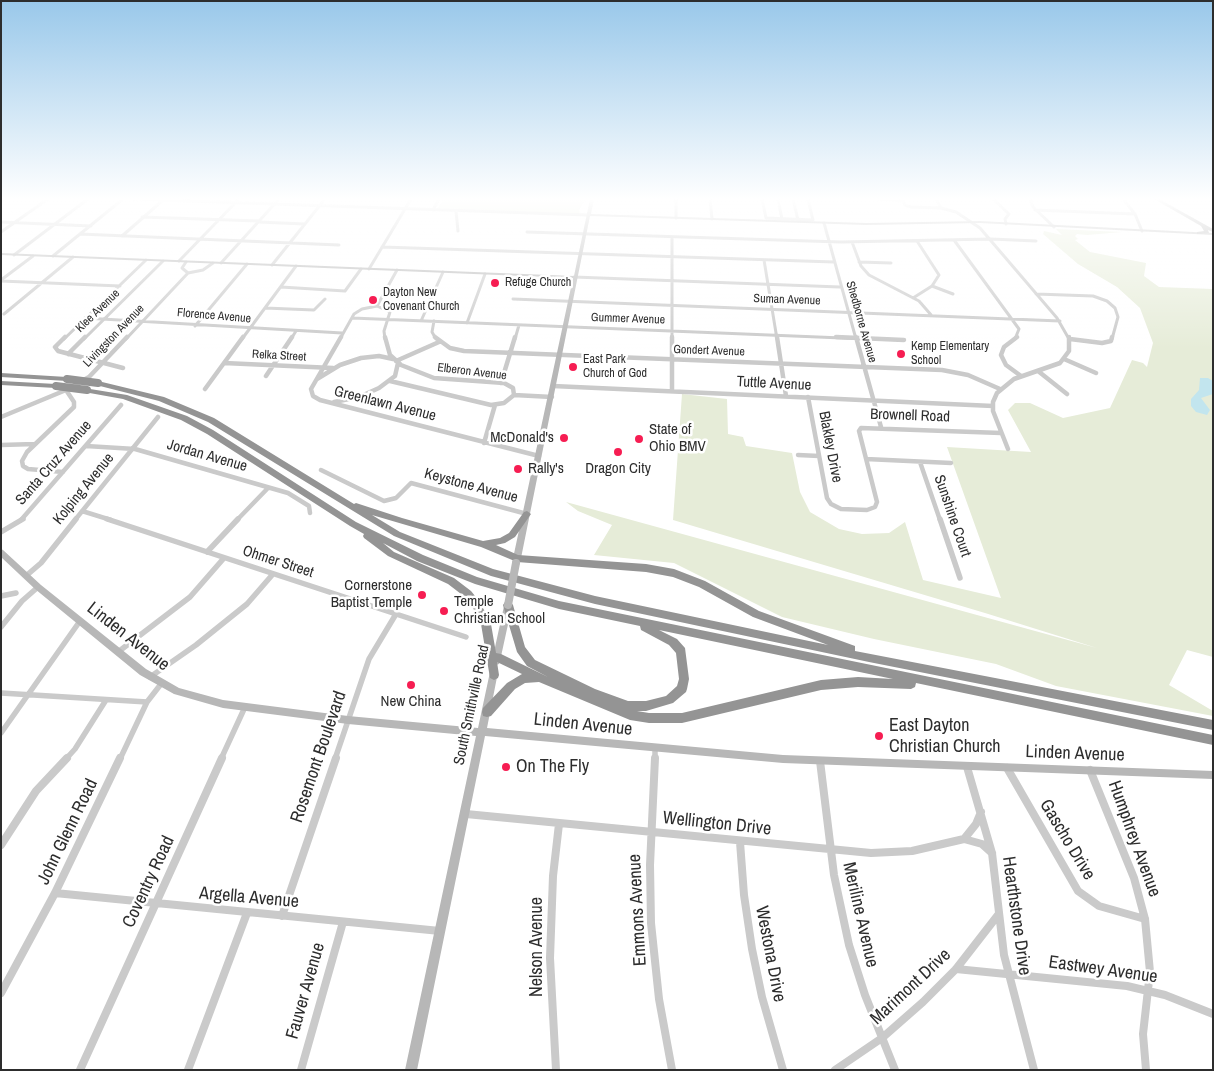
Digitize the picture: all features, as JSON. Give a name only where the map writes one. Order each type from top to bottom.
[{"type":"highway","points":[[1,375],[98,383],[161,399],[211,420],[397,534],[491,572],[595,600],[869,658],[1213,725]]},
{"type":"highway","points":[[1,383],[56,386],[124,397],[184,418],[210,432],[330,510],[391,554],[450,581],[468,594],[477,605],[486,624],[494,675]]},
{"type":"highway","points":[[331,495],[393,519],[484,544],[517,561],[646,568],[674,573],[702,584],[756,614],[850,648],[869,658]]},
{"type":"highway","points":[[330,510],[396,547],[475,580],[559,605],[1213,740]]},
{"type":"highway","points":[[484,544],[502,541],[512,535],[527,514]]},
{"type":"highway","points":[[508,605],[521,649],[532,663],[592,693],[628,706],[646,706],[670,700],[682,689],[684,679],[681,651],[673,642],[652,630],[618,618]]},
{"type":"highway","points":[[497,657],[540,678],[630,715],[649,718],[682,718],[821,685],[897,682],[969,690]]},
{"type":"highway","points":[[486,712],[511,686],[524,678],[540,678]]},
{"type":"main road","name":"South Smithville Road","points":[[411,1070],[552,396],[574,277],[582,249]]},
{"type":"main road","points":[[1,254],[574,277]]},
{"type":"main road","name":"Linden Avenue","points":[[1,552],[38,587],[118,652],[161,684],[192,697],[245,707],[348,720],[483,730],[654,748],[820,761],[1213,775]]},
{"type":"street","points":[[14,255],[22,249]]},
{"type":"street","points":[[53,256],[62,249]]},
{"type":"street","points":[[179,261],[191,249]]},
{"type":"street","points":[[221,263],[234,249]]},
{"type":"street","points":[[272,265],[285,249]]},
{"type":"street","points":[[369,269],[381,249]]},
{"type":"street","points":[[438,249],[834,262]]},
{"type":"street","points":[[672,249],[670,331],[672,390]]},
{"type":"street","name":"Shedborne Avenue","points":[[830,249],[880,427]]},
{"type":"street","points":[[854,249],[859,262],[874,279],[913,298],[926,307],[932,316]]},
{"type":"street","points":[[913,298],[932,286],[938,278],[938,272],[923,249]]},
{"type":"street","points":[[961,249],[1018,329],[1018,335],[1004,347],[1001,355],[1006,364],[1020,376]]},
{"type":"street","points":[[999,249],[1060,321],[1070,339],[1070,351],[1064,359],[1051,368],[1020,376],[1009,381],[1000,389],[992,406],[994,416],[1008,449]]},
{"type":"street","points":[[1,280],[33,256]]},
{"type":"street","points":[[4,314],[73,257]]},
{"type":"street","points":[[123,368],[55,349],[146,260]]},
{"type":"street","points":[[764,260],[786,396]]},
{"type":"street","name":"Klee Avenue","points":[[68,354],[163,261]]},
{"type":"street","points":[[186,262],[182,268],[188,273],[203,270],[213,263]]},
{"type":"street","points":[[859,262],[890,263]]},
{"type":"street","points":[[194,326],[247,264]]},
{"type":"street","points":[[205,389],[296,266]]},
{"type":"street","points":[[281,286],[343,292],[361,269]]},
{"type":"street","points":[[329,402],[366,394],[390,381],[397,373],[396,361],[384,338],[389,319],[389,310],[377,306],[397,270]]},
{"type":"street","points":[[421,320],[443,272]]},
{"type":"street","name":"Livingston Avenue","points":[[1,417],[66,390],[89,377],[188,273]]},
{"type":"street","points":[[467,322],[486,274]]},
{"type":"street","points":[[574,277],[840,287]]},
{"type":"street","points":[[1,280],[120,286]]},
{"type":"street","points":[[932,286],[953,294]]},
{"type":"street","points":[[1036,294],[1093,296],[1107,301],[1115,308],[1118,317],[1111,341],[1097,343],[1070,339]]},
{"type":"street","points":[[265,308],[314,310],[320,307],[325,299]]},
{"type":"street","name":"Suman Avenue","points":[[513,299],[1060,321]]},
{"type":"street","name":"Greenlawn Avenue","points":[[377,306],[362,309],[352,318],[315,380],[311,389],[313,396],[329,402],[539,456]]},
{"type":"street","name":"Florence Avenue","points":[[85,318],[194,326],[342,333]]},
{"type":"street","name":"Gummer Avenue","points":[[352,318],[904,340]]},
{"type":"street","points":[[315,380],[333,368],[368,357],[396,361],[439,342],[432,332],[434,321]]},
{"type":"street","points":[[501,383],[519,325]]},
{"type":"street","points":[[266,376],[296,331]]},
{"type":"street","name":"Gondert Avenue","points":[[439,342],[459,350],[510,353],[956,372],[975,377],[1000,389]]},
{"type":"street","points":[[1064,359],[1096,373]]},
{"type":"street","name":"Elberon Avenue","points":[[396,361],[416,372],[434,378],[501,383],[513,388],[514,395],[552,396]]},
{"type":"street","name":"Relka Street","points":[[224,363],[333,368]]},
{"type":"street","points":[[1038,371],[1067,394]]},
{"type":"street","points":[[390,381],[495,405],[508,402],[514,395]]},
{"type":"street","name":"Tuttle Avenue","points":[[553,386],[872,399],[992,406]]},
{"type":"street","points":[[63,472],[32,470],[23,466],[25,455],[74,407],[74,402],[66,390]]},
{"type":"street","name":"Blakley Drive","points":[[808,397],[828,501],[838,508],[856,510]]},
{"type":"street","name":"Santa Cruz Avenue","points":[[1,532],[23,519],[121,405]]},
{"type":"street","points":[[484,443],[495,405]]},
{"type":"street","name":"Kolping Avenue","points":[[27,575],[37,567],[158,417]]},
{"type":"street","name":"Brownell Road","points":[[856,510],[872,509],[878,502],[859,429],[865,426],[1001,433]]},
{"type":"street","points":[[1,445],[35,444]]},
{"type":"street","name":"Jordan Avenue","points":[[86,446],[132,449],[268,488],[298,497],[308,506],[310,513]]},
{"type":"street","points":[[798,454],[819,456]]},
{"type":"street","points":[[866,459],[951,463]]},
{"type":"street","name":"Sunshine Court","points":[[920,462],[960,578]]},
{"type":"street","name":"Keystone Avenue","points":[[321,470],[384,501],[396,498],[409,483],[527,514]]},
{"type":"street","points":[[207,552],[268,488]]},
{"type":"street","name":"Ohmer Street","points":[[82,511],[466,637]]},
{"type":"street","points":[[118,652],[190,597],[224,558]]},
{"type":"street","points":[[150,677],[196,645],[247,604],[273,574]]},
{"type":"street","points":[[1,627],[22,601],[38,587]]},
{"type":"street","points":[[1,596],[16,593]]},
{"type":"street","name":"Rosemont Boulevard","points":[[282,916],[373,650],[396,614]]},
{"type":"street","points":[[1,733],[80,621]]},
{"type":"street","name":"John Glenn Road","points":[[1,993],[55,893],[147,702],[161,684]]},
{"type":"street","points":[[1,692],[147,702]]},
{"type":"street","points":[[1,845],[36,791],[75,749],[106,700]]},
{"type":"street","name":"Coventry Road","points":[[80,1070],[245,707]]},
{"type":"street","name":"Emmons Avenue","points":[[654,748],[650,888],[655,959],[663,1024],[672,1070]]},
{"type":"street","name":"Meriline Avenue","points":[[820,761],[831,850],[849,945],[864,995],[895,1070]]},
{"type":"street","name":"Hearthstone Drive","points":[[967,767],[992,853],[998,915],[1008,975],[1034,1070]]},
{"type":"street","name":"Gascho Drive","points":[[1007,768],[1078,891],[1099,906],[1145,919]]},
{"type":"street","name":"Humphrey Avenue","points":[[1090,770],[1134,878],[1145,919],[1150,972],[1144,1034],[1146,1070]]},
{"type":"street","points":[[981,812],[976,824],[964,839],[982,844],[992,853]]},
{"type":"street","name":"Wellington Drive","points":[[466,814],[740,842],[871,853],[912,851],[964,839]]},
{"type":"street","name":"Nelson Avenue","points":[[556,1070],[550,958],[553,876],[559,824]]},
{"type":"street","name":"Westona Drive","points":[[740,842],[744,895],[752,949],[762,997],[783,1070]]},
{"type":"street","name":"Argella Avenue","points":[[55,893],[440,931]]},
{"type":"street","points":[[188,1070],[247,913]]},
{"type":"street","name":"Marimont Drive","points":[[835,1070],[882,1038],[924,1002],[956,969],[998,915]]},
{"type":"street","name":"Fauver Avenue","points":[[300,1070],[343,922]]},
{"type":"street","name":"Eastwey Avenue","points":[[956,969],[1094,982],[1149,991],[1194,1005],[1213,1014]]},
{"type":"green space","points":[[1060,249],[1086,249],[1090,252],[1146,263],[1144,276],[1159,287],[1213,289],[1213,657],[1187,650],[1169,685],[1213,711],[1213,716],[1056,686],[996,664],[874,639],[782,617],[674,563],[594,555],[612,525],[578,511],[566,502],[1097,648],[673,520],[682,394],[727,399],[728,434],[743,437],[746,446],[792,453],[800,492],[810,512],[839,529],[862,534],[889,533],[905,522],[923,580],[1001,598],[947,447],[1031,452],[1008,410],[1015,403],[1030,403],[1063,418],[1110,408],[1132,360],[1143,363],[1147,367],[1153,343],[1140,308],[1117,287],[1078,264]]},
{"type":"water","points":[[1200,378],[1208,378],[1213,381],[1213,394],[1201,398],[1210,410],[1207,415],[1196,412],[1191,406],[1191,399],[1199,390]]},
{"type":"place","name":"Refuge Church","points":[[495,283]]},
{"type":"place","name":"Dayton New Covenant Church","points":[[373,300]]},
{"type":"place","name":"Kemp Elementary School","points":[[901,354]]},
{"type":"place","name":"East Park Church of God","points":[[573,367]]},
{"type":"place","name":"McDonald's","points":[[564,438]]},
{"type":"place","name":"State of Ohio BMV","points":[[639,439]]},
{"type":"place","name":"Dragon City","points":[[618,452]]},
{"type":"place","name":"Rally's","points":[[518,469]]},
{"type":"place","name":"Cornerstone Baptist Temple","points":[[422,595]]},
{"type":"place","name":"Temple Christian School","points":[[444,611]]},
{"type":"place","name":"New China","points":[[411,685]]},
{"type":"place","name":"East Dayton Christian Church","points":[[879,736]]},
{"type":"place","name":"On The Fly","points":[[506,767]]}]
